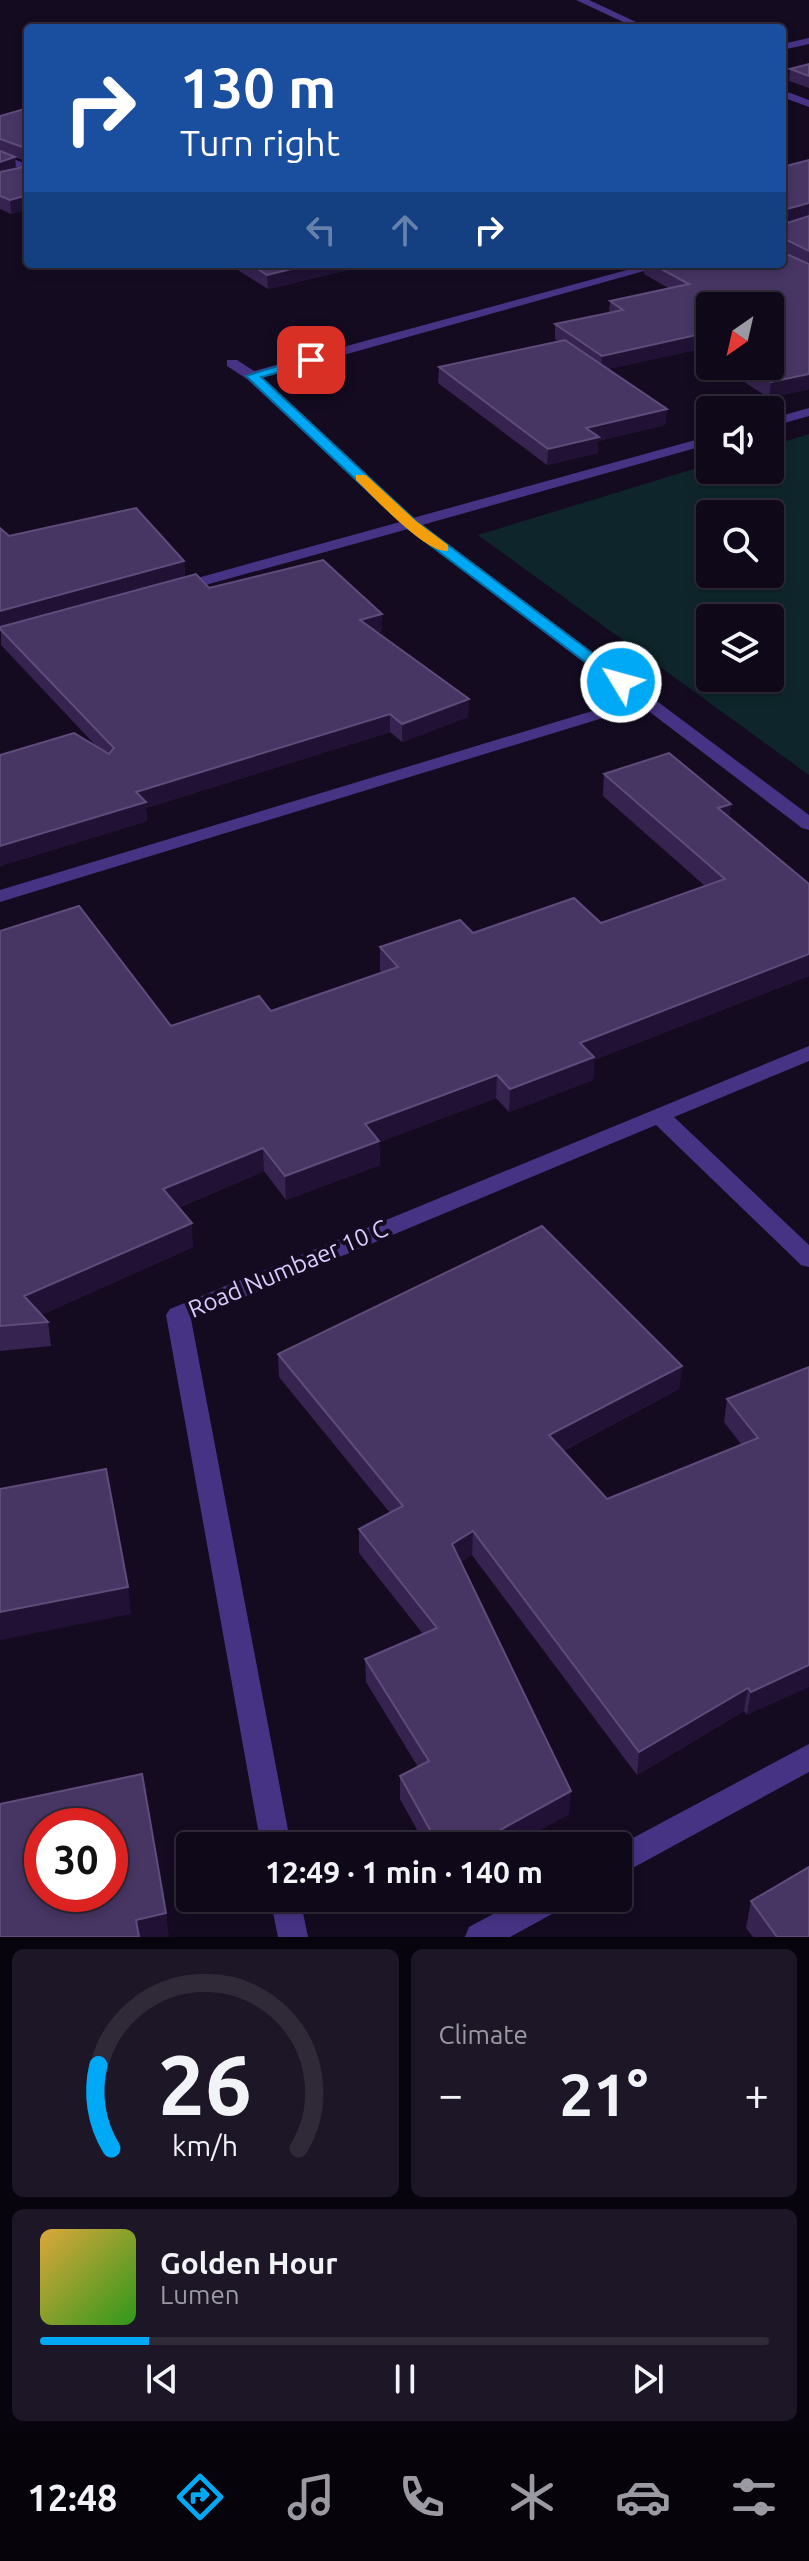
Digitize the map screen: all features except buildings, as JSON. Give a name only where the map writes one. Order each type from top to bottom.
[{"type":"street","points":[[581,0],[635,24]]},
{"type":"street","points":[[786,46],[809,41]]},
{"type":"street","points":[[0,156],[24,169]]},
{"type":"street","points":[[14,177],[24,173]]},
{"type":"street","points":[[252,376],[648,268]]},
{"type":"street","points":[[232,363],[252,376],[411,524],[809,824]]},
{"type":"street","points":[[784,419],[809,412]]},
{"type":"street","points":[[167,591],[696,444]]},
{"type":"street","points":[[0,896],[645,700]]},
{"type":"street","name":"Road Numbaer 10 C","points":[[273,1832],[178,1315],[809,1053]]},
{"type":"street","points":[[658,1115],[809,1259]]},
{"type":"street","points":[[632,1854],[809,1757]]},
{"type":"street","points":[[288,1912],[293,1937]]},
{"type":"street","points":[[480,1937],[526,1912]]},
{"type":"green space","points":[[809,434],[809,775],[478,535],[696,468],[696,484],[784,484],[784,442]]},
{"type":"slow traffic","points":[[361,478],[411,524],[443,548]]},
{"type":"route","points":[[311,360],[252,376],[411,524],[621,682]]}]
